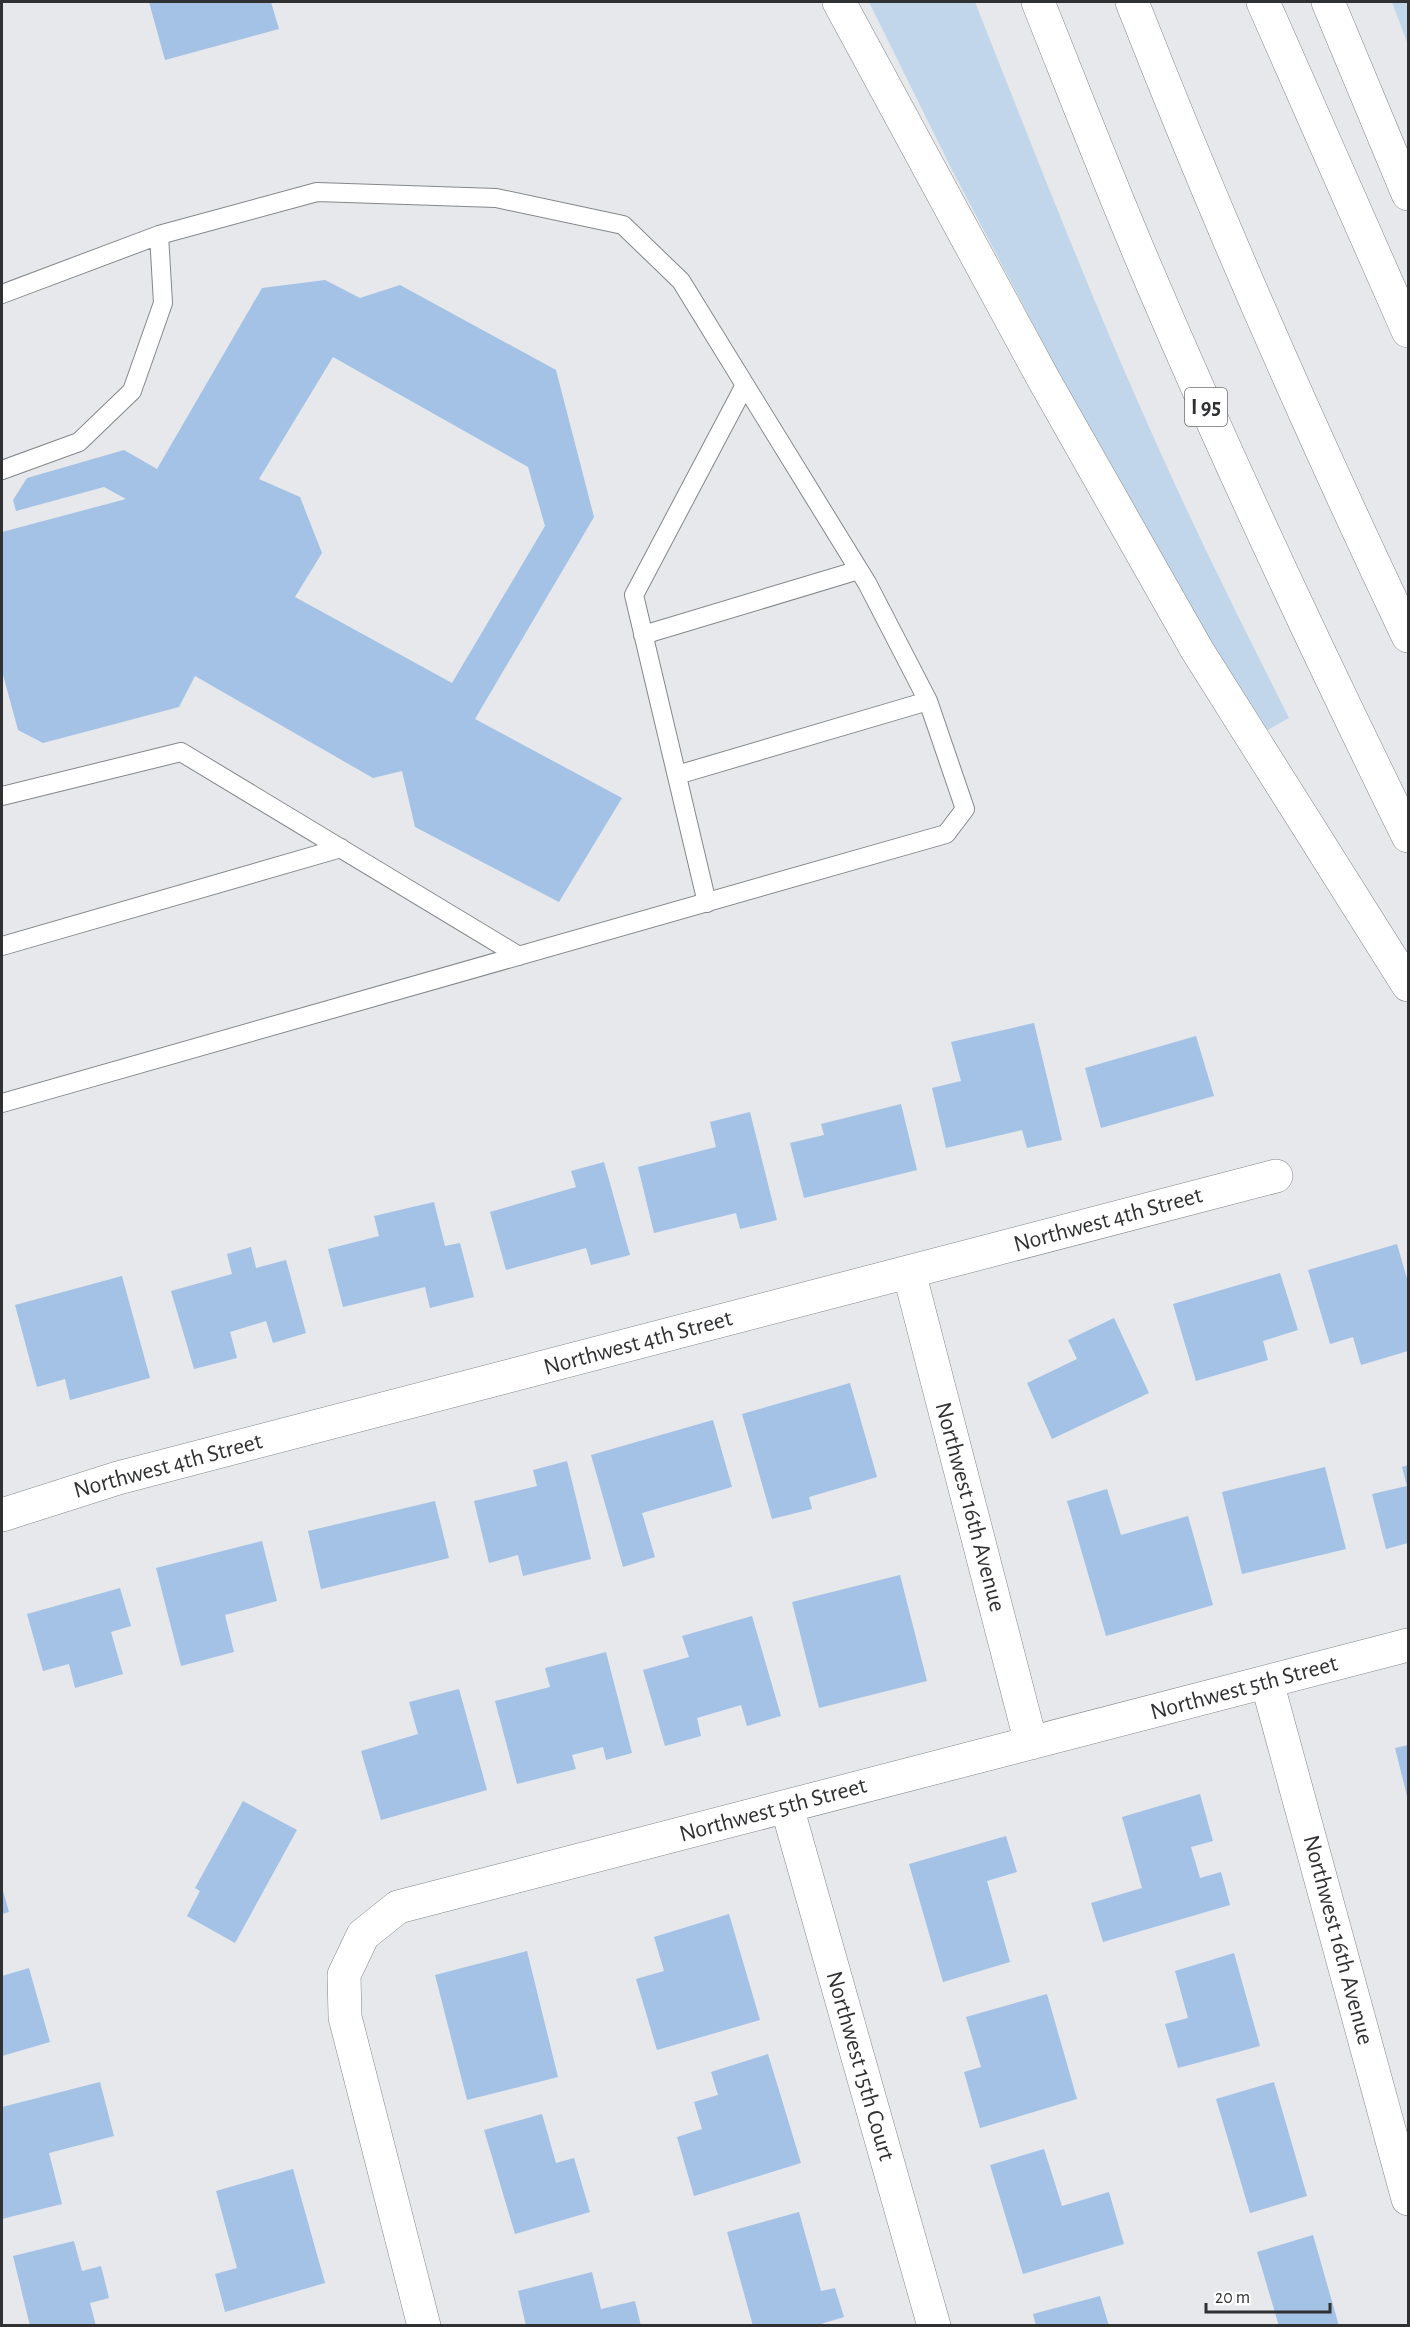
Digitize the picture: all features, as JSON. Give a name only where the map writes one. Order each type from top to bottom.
[{"type":"main road","points":[[839,2],[1044,380],[1197,650],[1408,985]]},
{"type":"main road","name":"I 95","points":[[1038,2],[1136,245],[1202,398],[1327,670],[1408,836]]},
{"type":"main road","points":[[1132,2],[1205,179],[1314,431],[1408,636]]},
{"type":"main road","points":[[1263,2],[1408,331]]},
{"type":"main road","points":[[1328,2],[1408,194]]},
{"type":"main road","name":"Northwest 4th Street","points":[[2,1515],[118,1478],[1276,1176]]},
{"type":"main road","name":"Northwest 16th Avenue","points":[[909,1272],[1031,1743]]},
{"type":"main road","name":"Northwest 5th Street","points":[[424,2325],[345,2017],[344,1975],[363,1935],[398,1907],[1408,1645]]},
{"type":"main road","name":"Northwest 16th Avenue","points":[[1267,1682],[1408,2199]]},
{"type":"main road","name":"Northwest 15th Court","points":[[787,1807],[933,2325]]},
{"type":"lane","points":[[2,294],[159,235],[317,192],[496,198],[623,225],[681,281],[859,570],[928,701],[965,809],[946,834],[2,1103]]},
{"type":"lane","points":[[2,470],[80,442],[132,390],[164,303],[159,235]]},
{"type":"lane","points":[[707,903],[634,595],[745,385]]},
{"type":"lane","points":[[644,635],[859,570]]},
{"type":"lane","points":[[677,775],[928,701]]},
{"type":"lane","points":[[2,796],[181,752],[519,956]]},
{"type":"lane","points":[[2,946],[341,848]]},
{"type":"shaded area","points":[[869,2],[975,2],[1064,226],[1134,392],[1206,549],[1289,718],[1261,734],[1060,375],[951,168]]},
{"type":"shaded area","points":[[1392,2],[1408,2],[1408,45]]},
{"type":"building","points":[[149,2],[271,2],[279,29],[165,60]]},
{"type":"building","points":[[325,280],[360,298],[400,285],[556,370],[594,517],[475,719],[622,798],[559,902],[415,827],[402,771],[373,778],[195,676],[179,707],[43,743],[18,730],[2,671],[2,532],[126,499],[104,487],[16,511],[13,500],[27,478],[124,450],[157,469],[262,288]],"holes":[[[333,357],[528,467],[545,526],[452,683],[295,597],[322,553],[300,497],[259,479]]]},
{"type":"building","points":[[1034,1023],[1062,1140],[1027,1148],[1022,1130],[946,1148],[932,1088],[961,1081],[951,1042]]},
{"type":"building","points":[[1196,1036],[1214,1096],[1101,1128],[1085,1068]]},
{"type":"building","points":[[901,1104],[917,1170],[804,1198],[790,1143],[824,1135],[821,1124]]},
{"type":"building","points":[[750,1112],[777,1220],[740,1229],[736,1213],[654,1233],[638,1167],[716,1147],[710,1122]]},
{"type":"building","points":[[604,1162],[630,1255],[591,1265],[586,1248],[506,1270],[490,1212],[576,1187],[571,1171]]},
{"type":"building","points":[[434,1202],[445,1246],[460,1243],[474,1297],[430,1308],[425,1287],[343,1307],[328,1249],[379,1236],[374,1216]]},
{"type":"building","points":[[1397,1244],[1408,1282],[1408,1351],[1361,1365],[1353,1337],[1330,1344],[1308,1270]]},
{"type":"building","points":[[251,1247],[256,1268],[286,1260],[306,1333],[273,1343],[266,1321],[230,1332],[237,1358],[194,1369],[171,1291],[232,1274],[227,1254]]},
{"type":"building","points":[[1280,1273],[1298,1330],[1263,1341],[1268,1360],[1196,1381],[1173,1304]]},
{"type":"building","points":[[122,1276],[150,1378],[70,1400],[65,1379],[37,1387],[15,1305]]},
{"type":"building","points":[[1114,1318],[1149,1393],[1052,1439],[1027,1383],[1077,1359],[1068,1340]]},
{"type":"building","points":[[850,1383],[877,1477],[809,1497],[812,1509],[772,1519],[742,1414]]},
{"type":"building","points":[[713,1420],[732,1487],[642,1513],[655,1557],[623,1567],[591,1455]]},
{"type":"building","points":[[567,1461],[591,1559],[523,1576],[518,1555],[489,1563],[474,1501],[537,1486],[533,1470]]},
{"type":"building","points":[[1408,1465],[1408,1543],[1386,1549],[1372,1494],[1407,1486],[1402,1467]]},
{"type":"building","points":[[1325,1467],[1346,1549],[1242,1574],[1222,1492]]},
{"type":"building","points":[[1107,1489],[1121,1535],[1188,1516],[1213,1605],[1106,1636],[1067,1501]]},
{"type":"building","points":[[435,1501],[449,1558],[321,1589],[308,1531]]},
{"type":"building","points":[[262,1541],[277,1601],[225,1615],[234,1652],[181,1666],[156,1568]]},
{"type":"building","points":[[900,1575],[927,1681],[819,1708],[792,1602]]},
{"type":"building","points":[[120,1588],[131,1626],[111,1632],[123,1674],[75,1688],[69,1664],[43,1671],[27,1614]]},
{"type":"building","points":[[752,1616],[781,1716],[747,1726],[741,1705],[697,1718],[701,1736],[665,1746],[643,1670],[689,1657],[682,1636]]},
{"type":"building","points":[[606,1652],[632,1753],[606,1760],[603,1747],[572,1755],[576,1769],[517,1784],[495,1701],[550,1687],[545,1668]]},
{"type":"building","points":[[459,1689],[487,1790],[381,1820],[361,1751],[418,1734],[409,1702]]},
{"type":"building","points":[[1408,1745],[1408,1800],[1395,1748]]},
{"type":"building","points":[[1200,1794],[1213,1841],[1191,1847],[1200,1878],[1221,1872],[1230,1905],[1103,1942],[1091,1903],[1142,1888],[1122,1817]]},
{"type":"building","points":[[243,1801],[297,1830],[235,1943],[187,1916],[200,1891],[195,1888]]},
{"type":"building","points":[[1006,1836],[1017,1872],[987,1881],[1010,1962],[943,1982],[909,1864]]},
{"type":"building","points":[[2,1887],[9,1912],[2,1914]]},
{"type":"building","points":[[729,1914],[760,2020],[657,2050],[636,1979],[664,1971],[654,1937]]},
{"type":"building","points":[[527,1951],[558,2077],[467,2100],[435,1975]]},
{"type":"building","points":[[1234,1953],[1260,2046],[1178,2068],[1165,2024],[1188,2018],[1175,1971]]},
{"type":"building","points":[[29,1968],[50,2042],[2,2056],[2,1976]]},
{"type":"building","points":[[1047,1994],[1077,2099],[980,2128],[964,2072],[981,2067],[966,2017]]},
{"type":"building","points":[[768,2054],[801,2163],[694,2196],[677,2137],[702,2129],[694,2102],[718,2095],[711,2072]]},
{"type":"building","points":[[100,2082],[114,2136],[49,2153],[62,2204],[2,2219],[2,2107]]},
{"type":"building","points":[[1274,2082],[1307,2196],[1250,2213],[1216,2099]]},
{"type":"building","points":[[542,2114],[556,2163],[574,2158],[590,2212],[515,2234],[484,2130]]},
{"type":"building","points":[[1044,2149],[1062,2206],[1109,2192],[1124,2244],[1023,2274],[990,2165]]},
{"type":"building","points":[[293,2169],[325,2283],[225,2312],[215,2274],[237,2268],[216,2191]]},
{"type":"building","points":[[799,2212],[821,2291],[835,2288],[844,2317],[814,2326],[753,2326],[727,2232]]},
{"type":"building","points":[[1313,2235],[1339,2326],[1279,2326],[1257,2252]]},
{"type":"building","points":[[74,2241],[82,2271],[101,2266],[109,2298],[90,2303],[96,2326],[30,2326],[13,2256]]},
{"type":"building","points":[[592,2272],[601,2309],[635,2301],[641,2326],[526,2326],[518,2291]]},
{"type":"building","points":[[1100,2296],[1109,2326],[1036,2326],[1033,2314]]}]
